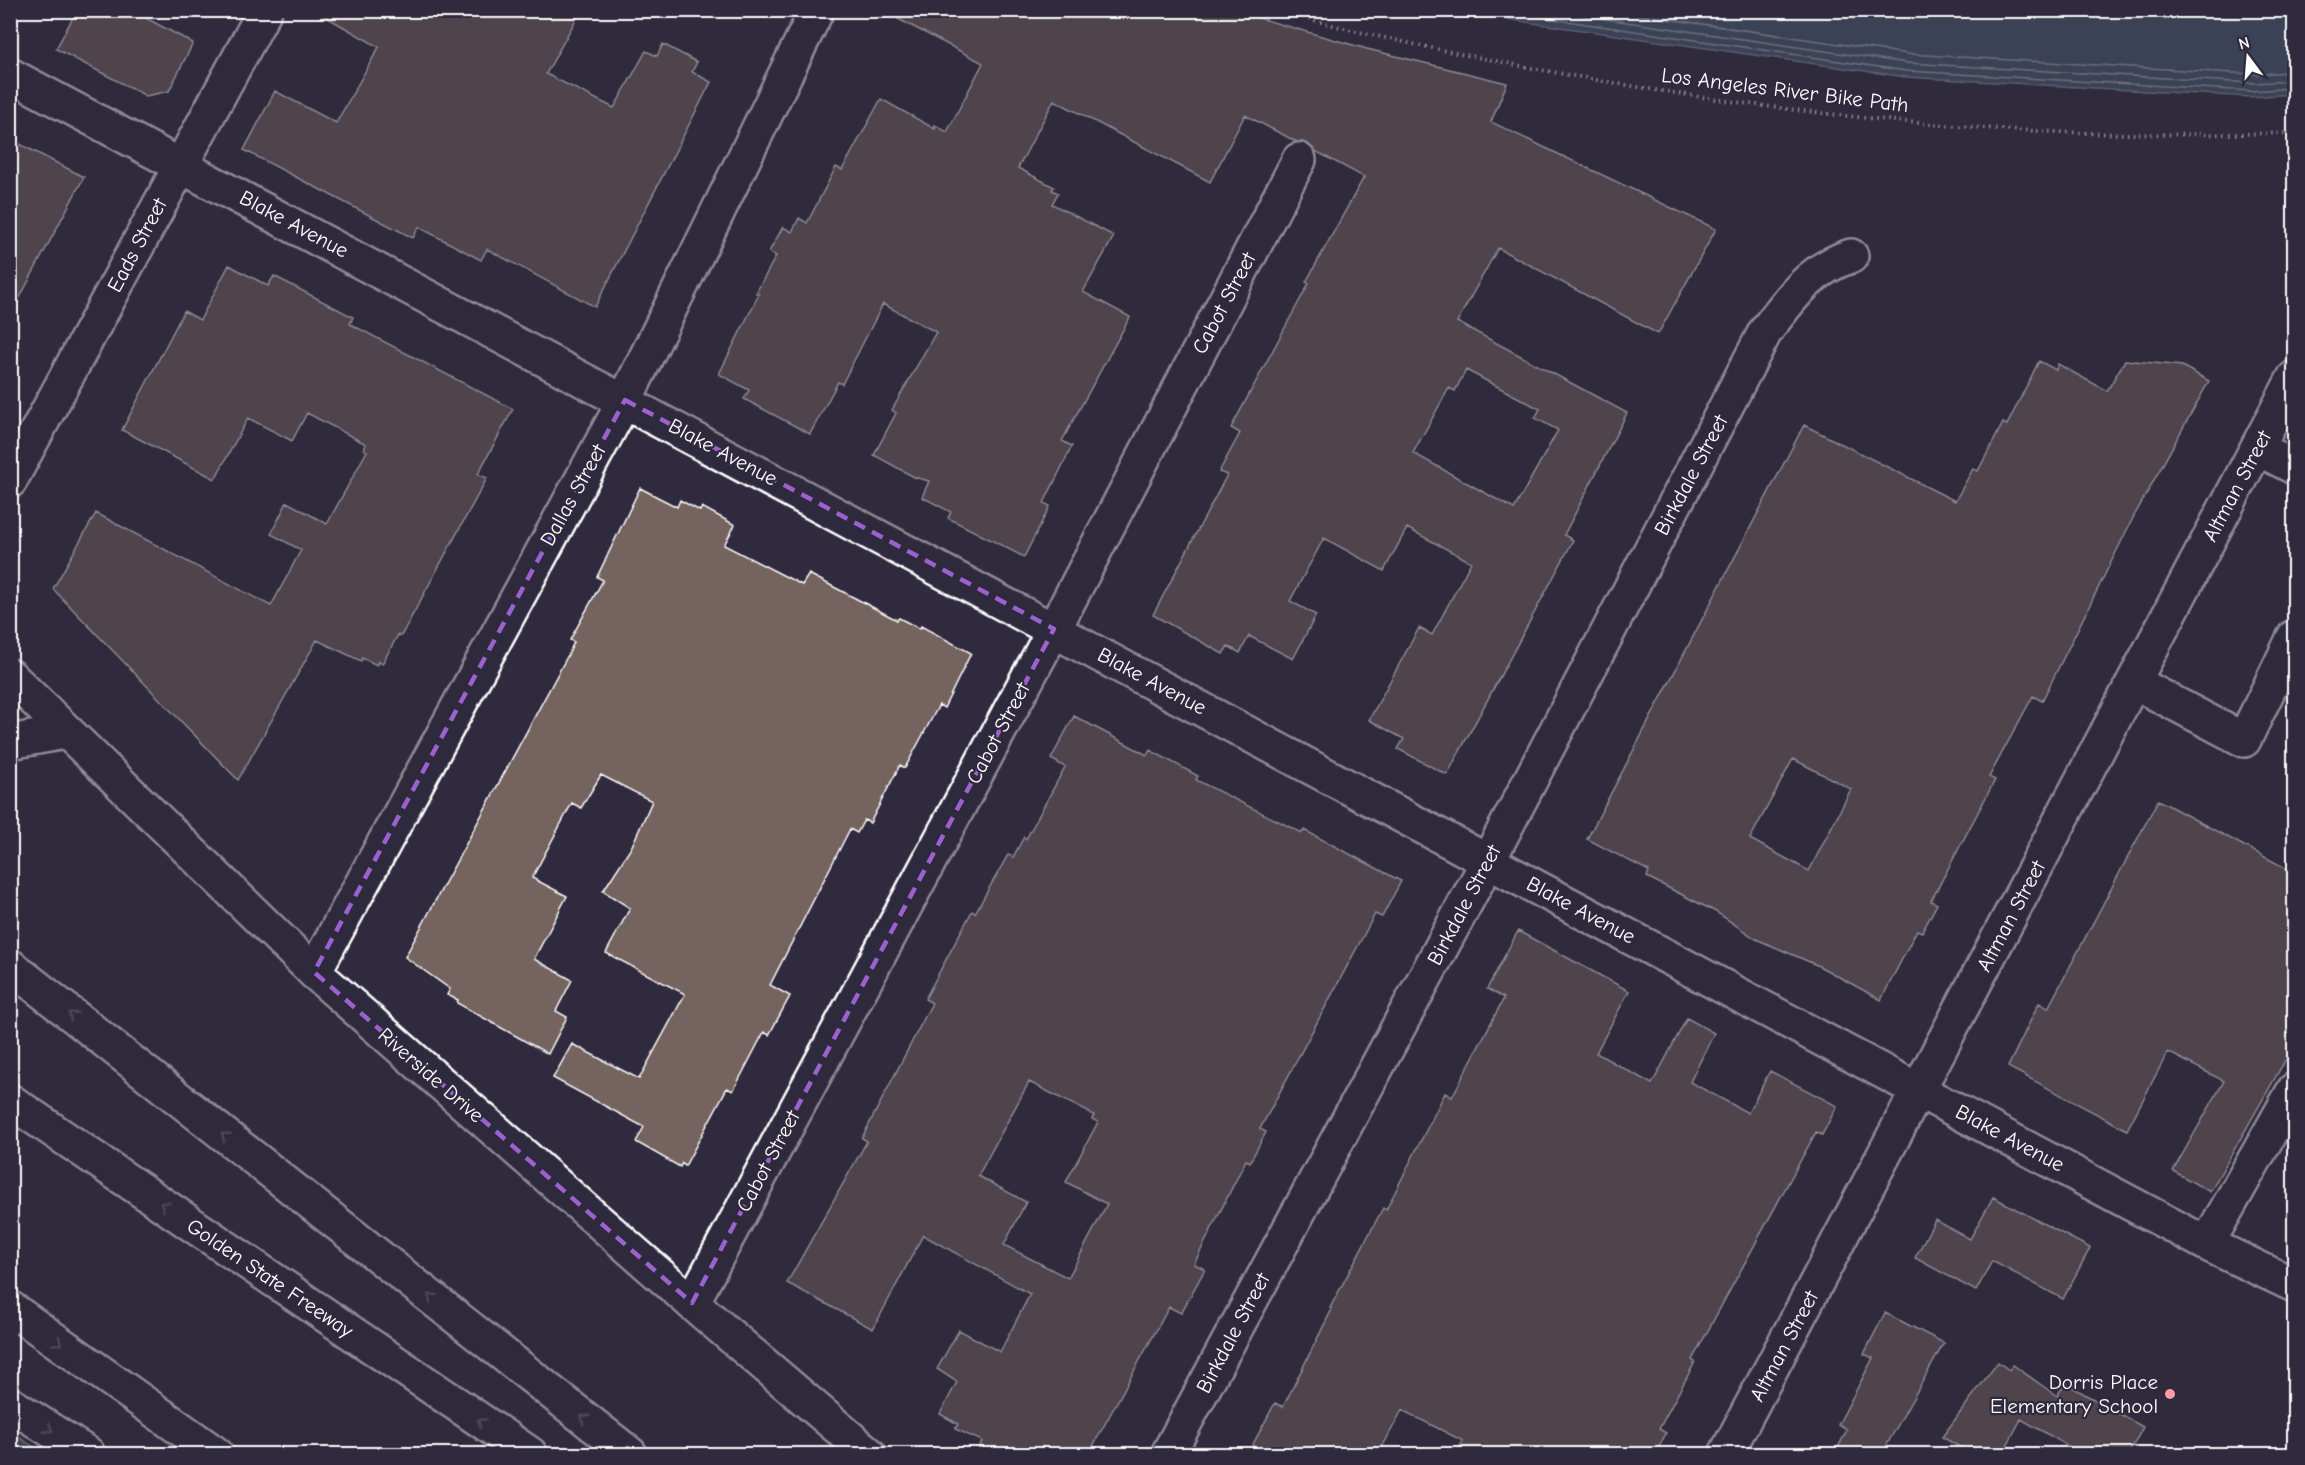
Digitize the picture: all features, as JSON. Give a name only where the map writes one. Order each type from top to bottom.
[{"type":"main road","name":"Eads Street","points":[[10,481],[265,10]]},
{"type":"main road","name":"Dallas Street","points":[[314,972],[625,400],[817,10]]},
{"type":"main road","name":"Blake Avenue","points":[[10,75],[625,400],[2208,1244],[2295,1285]]},
{"type":"main road","name":"Cabot Street","points":[[692,1303],[1054,629],[1299,160]]},
{"type":"main road","name":"Birkdale Street","points":[[1168,1455],[1488,861],[1765,332],[1798,288],[1836,261],[1851,256]]},
{"type":"main road","name":"Altman Street","points":[[1726,1455],[2295,378]]},
{"type":"main road","points":[[2257,448],[2295,467]]},
{"type":"main road","points":[[2134,682],[2244,740],[2295,637]]},
{"type":"main road","name":"Riverside Drive","points":[[10,676],[314,972],[869,1455]]},
{"type":"main road","points":[[10,742],[65,732]]},
{"type":"main road","points":[[10,966],[630,1455]]},
{"type":"main road","points":[[2208,1244],[2295,1090]]},
{"type":"main road","name":"Golden State Freeway","points":[[10,1101],[530,1455]]},
{"type":"main road","points":[[10,1308],[216,1455]]},
{"type":"main road","points":[[10,1404],[88,1455]]},
{"type":"path","name":"Los Angeles River Bike Path","points":[[1280,10],[1435,49],[1576,77],[1722,101],[1962,126],[2128,134],[2295,133]]},
{"type":"highlighted area","points":[[625,400],[1054,629],[692,1303],[314,972]]},
{"type":"green space","points":[[11,1432],[45,1454],[11,1454]]},
{"type":"water","points":[[1450,11],[2294,11],[2294,94],[2251,97],[1906,77]]},
{"type":"building","points":[[77,10],[131,10],[193,43],[169,91],[146,96],[56,49]]},
{"type":"building","points":[[314,10],[581,10],[546,74],[614,108],[646,51],[657,56],[663,44],[697,62],[692,72],[711,82],[595,307],[487,249],[481,260],[419,227],[413,238],[244,150],[275,91],[336,123],[379,47]]},
{"type":"building","points":[[881,10],[1231,10],[1367,49],[1507,83],[1491,122],[1716,229],[1658,334],[1498,248],[1457,322],[1627,413],[1564,535],[1573,540],[1447,775],[1398,749],[1404,739],[1369,720],[1419,628],[1432,635],[1471,562],[1407,528],[1384,571],[1324,538],[1290,601],[1316,615],[1293,659],[1249,636],[1240,653],[1228,646],[1223,654],[1153,615],[1227,475],[1219,472],[1240,433],[1231,428],[1309,283],[1306,282],[1364,177],[1315,151],[1308,144],[1297,142],[1245,115],[1210,182],[1054,100],[1018,168],[1054,187],[1052,190],[1058,193],[1052,204],[1114,236],[1083,292],[1130,317],[1062,441],[1072,446],[1044,503],[1050,506],[1024,557],[948,518],[951,512],[922,497],[929,481],[914,477],[874,455],[896,413],[892,410],[936,332],[883,304],[842,384],[838,382],[810,434],[744,399],[749,390],[719,374],[759,294],[756,293],[776,256],[769,252],[783,227],[792,232],[799,218],[807,223],[836,167],[842,170],[881,99],[935,129],[935,125],[947,132],[983,63]],"holes":[[[1466,370],[1540,409],[1535,418],[1558,430],[1514,509],[1413,453],[1449,388],[1455,391]]]},
{"type":"building","points":[[10,139],[84,177],[10,316]]},
{"type":"building","points":[[229,265],[268,286],[274,276],[353,317],[350,324],[513,409],[478,474],[487,478],[401,636],[398,635],[382,664],[378,661],[377,665],[362,658],[361,661],[317,640],[238,780],[53,589],[96,513],[271,606],[301,550],[271,534],[287,502],[327,524],[367,451],[364,449],[366,444],[307,413],[292,441],[248,418],[215,479],[122,430],[184,311],[200,320]]},
{"type":"building","points":[[2125,360],[2182,366],[2209,381],[2133,518],[2042,701],[2033,696],[1989,777],[1995,780],[1931,901],[1937,904],[1922,932],[1917,930],[1881,1000],[1819,966],[1756,939],[1716,912],[1647,877],[1649,871],[1587,839],[1804,425],[1955,501],[1973,469],[1978,471],[2003,423],[2007,425],[2039,361],[2056,370],[2058,364],[2107,391]],"holes":[[[1793,759],[1851,789],[1809,871],[1750,839]]]},
{"type":"building","points":[[640,488],[677,507],[680,500],[700,511],[702,507],[735,525],[724,545],[802,585],[809,574],[897,620],[899,618],[920,629],[921,626],[971,653],[944,708],[939,705],[905,768],[900,765],[870,823],[864,820],[857,833],[850,829],[770,985],[790,996],[769,1035],[764,1032],[733,1091],[727,1088],[685,1166],[682,1163],[680,1167],[636,1142],[644,1127],[553,1078],[572,1044],[639,1079],[685,994],[606,953],[630,908],[603,891],[631,848],[652,801],[601,775],[581,808],[572,803],[532,878],[567,896],[534,959],[572,980],[556,1011],[567,1017],[548,1054],[457,1003],[458,1000],[447,995],[450,989],[405,957],[569,653],[574,642],[570,640],[603,580],[597,577]]},
{"type":"building","points":[[1074,716],[1147,755],[1150,750],[1198,776],[1196,780],[1302,833],[1304,830],[1401,881],[1382,917],[1375,914],[1260,1129],[1266,1132],[1250,1162],[1246,1160],[1194,1264],[1205,1269],[1181,1313],[1169,1307],[1088,1455],[975,1455],[982,1441],[955,1429],[958,1424],[940,1414],[957,1382],[937,1369],[959,1330],[1000,1352],[1030,1294],[923,1235],[873,1329],[787,1283],[867,1141],[862,1138],[932,1003],[925,999],[972,911],[975,913],[1008,855],[1013,857],[1024,837],[1026,839],[1065,767],[1051,759]],"holes":[[[1029,1082],[1094,1115],[1092,1119],[1098,1122],[1066,1182],[1107,1204],[1068,1278],[1004,1245],[1026,1202],[978,1176]]]},
{"type":"building","points":[[2158,800],[2295,873],[2295,1043],[2210,1192],[2173,1171],[2224,1081],[2168,1052],[2127,1130],[2008,1067],[2039,1003],[2048,1008]]},
{"type":"building","points":[[1518,931],[1629,991],[1596,1053],[1652,1084],[1687,1018],[1714,1033],[1690,1082],[1748,1113],[1770,1071],[1837,1106],[1822,1135],[1816,1132],[1692,1360],[1695,1362],[1659,1429],[1666,1433],[1655,1455],[1455,1455],[1463,1441],[1402,1410],[1378,1455],[1269,1455],[1252,1446],[1275,1403],[1283,1407],[1332,1309],[1330,1308],[1383,1208],[1386,1210],[1445,1093],[1452,1097],[1504,998],[1487,989]]},
{"type":"building","points":[[1993,1197],[2090,1248],[2063,1299],[1992,1261],[1976,1291],[1915,1258],[1935,1220],[1970,1239]]},
{"type":"building","points":[[1885,1313],[1944,1343],[1881,1455],[1834,1455],[1847,1430],[1838,1425],[1873,1358],[1864,1354]]},
{"type":"building","points":[[1998,1362],[2009,1370],[2013,1365],[2057,1396],[2065,1383],[2143,1427],[2128,1455],[2084,1455],[2021,1419],[2002,1455],[1974,1455],[1942,1437]]},
{"type":"place","name":"Dorris Place Elementary School","points":[[2170,1394]]}]
